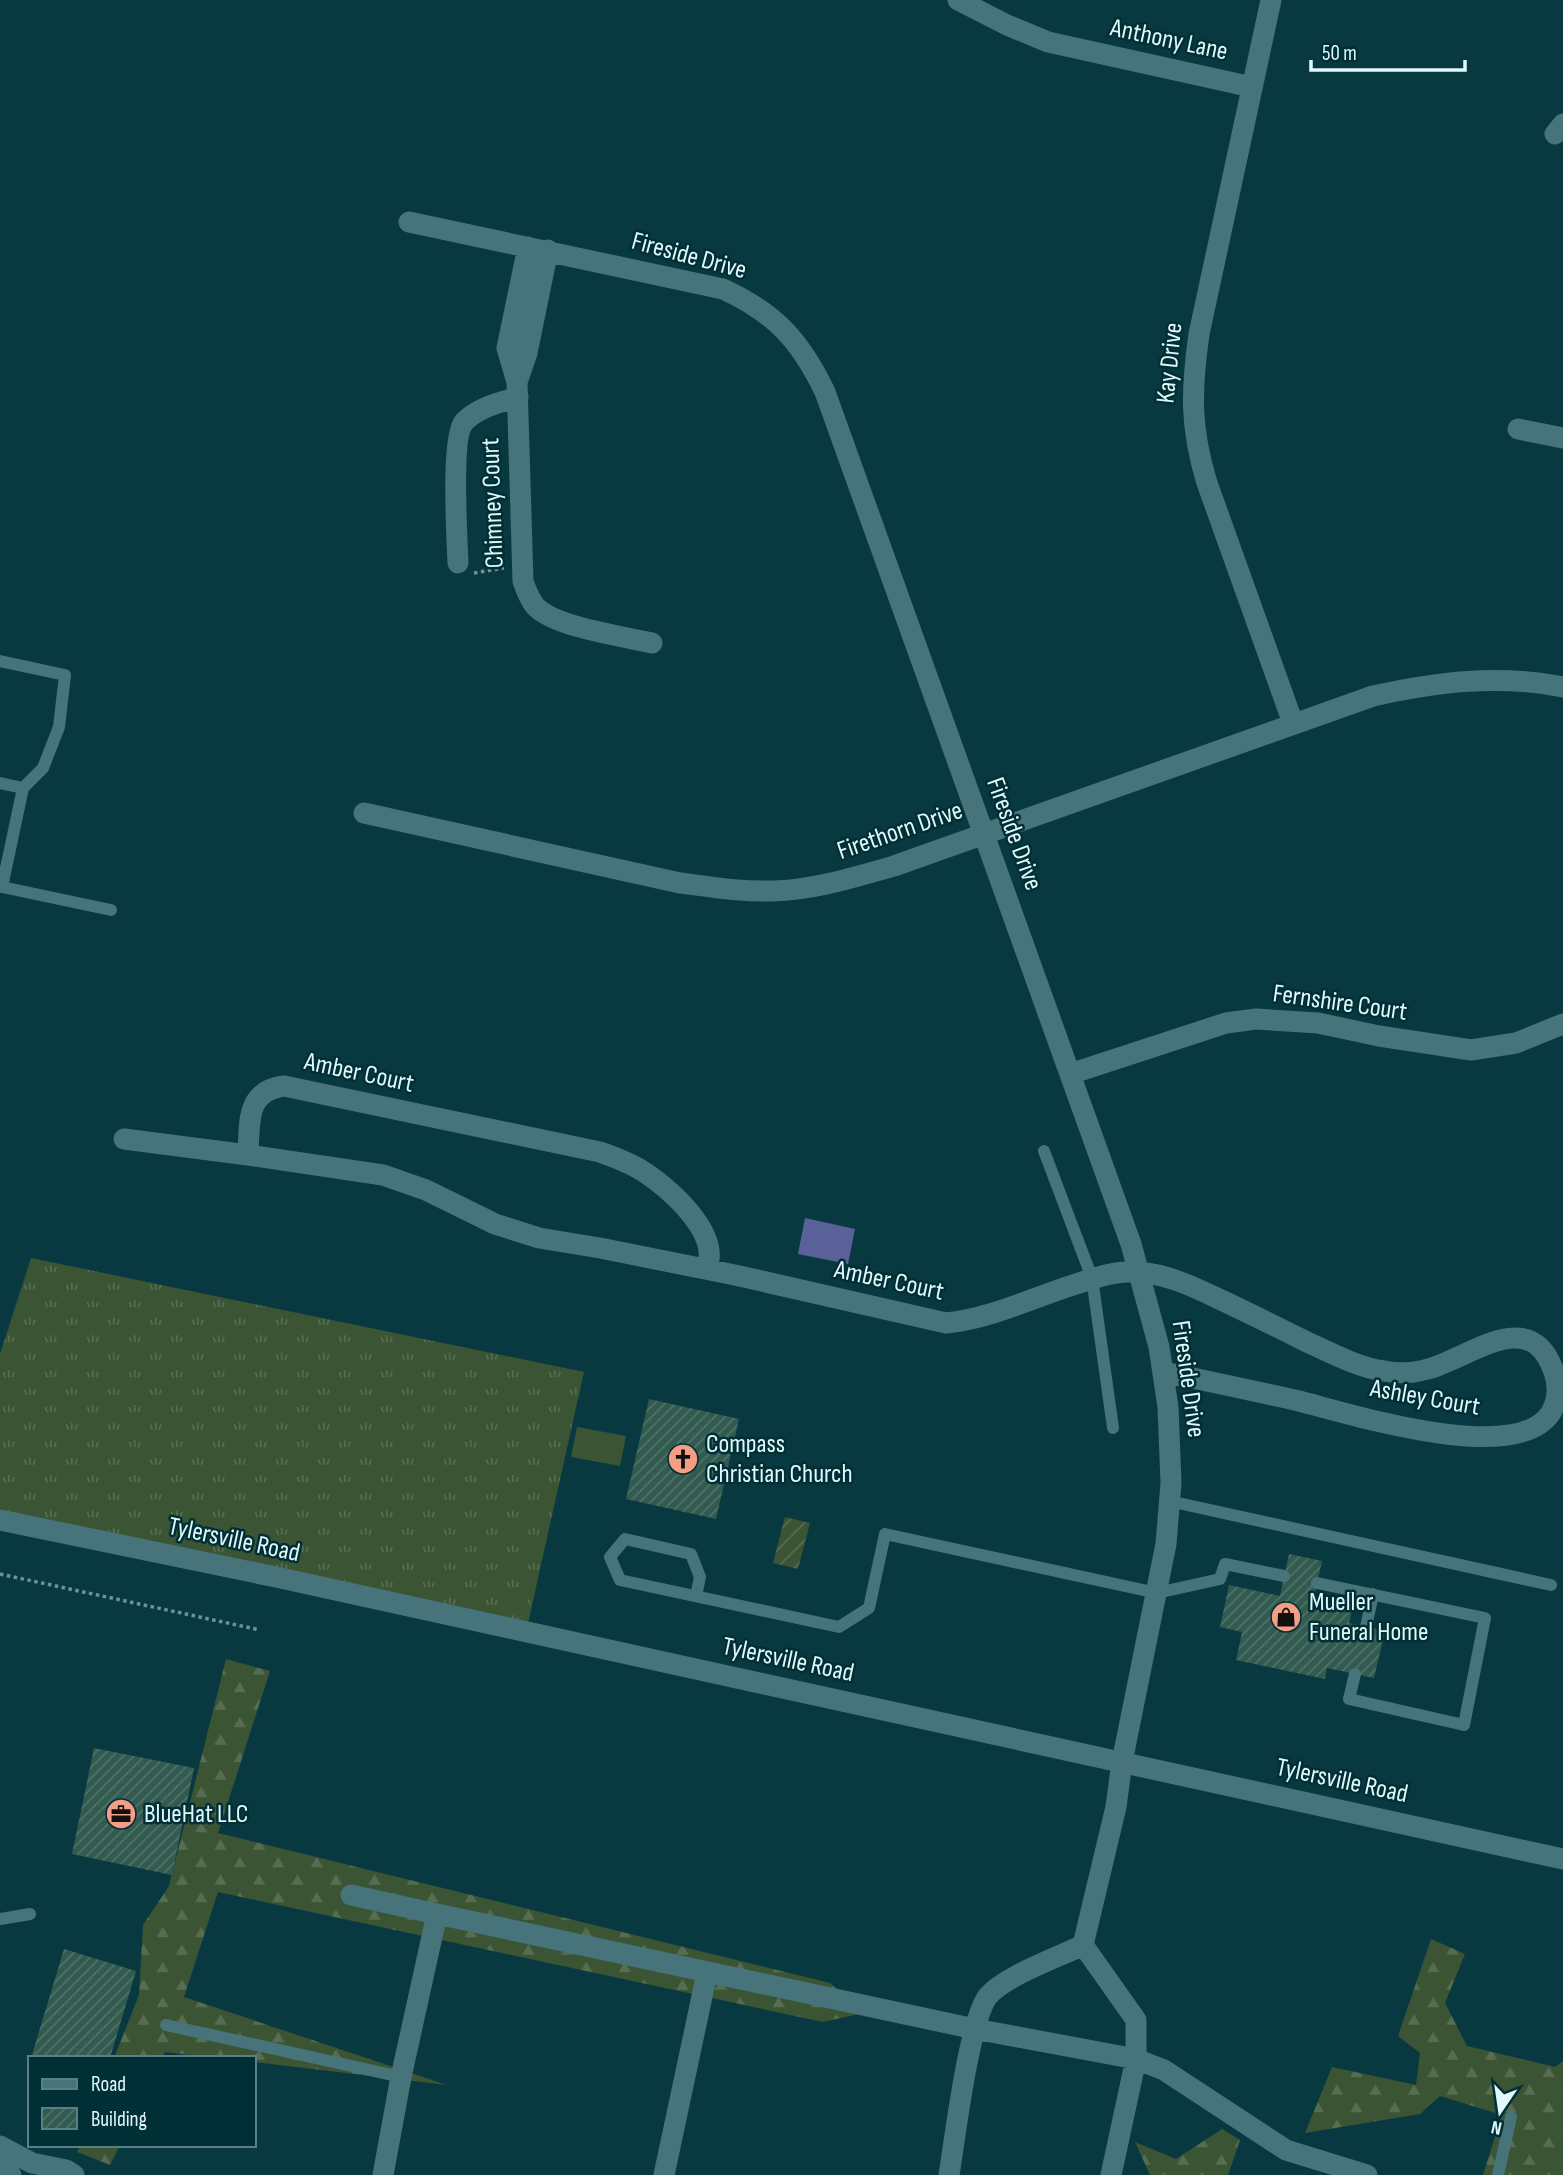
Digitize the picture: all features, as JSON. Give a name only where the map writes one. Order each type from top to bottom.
[{"type":"street","name":"Anthony Lane","points":[[958,0],[1048,42],[1252,87]]},
{"type":"street","name":"Kay Drive","points":[[1270,0],[1199,334],[1192,409],[1196,446],[1207,482],[1293,723]]},
{"type":"street","name":"Fireside Drive","points":[[409,222],[723,289],[750,301],[795,340],[825,391],[1140,1272],[1159,1347],[1168,1407],[1169,1501],[1166,1544],[1122,1762],[1116,1807],[1083,1945]]},
{"type":"street","name":"Chimney Court","points":[[538,248],[507,348],[517,390],[521,565],[528,595],[536,607],[562,622],[652,643]]},
{"type":"street","name":"Chimney Court","points":[[458,563],[457,444],[461,424],[479,410],[517,390]]},
{"type":"street","points":[[1518,429],[1563,438]]},
{"type":"street","name":"Firethorn Drive","points":[[365,813],[680,883],[726,890],[773,891],[820,886],[894,866],[1343,704],[1417,686],[1463,681],[1508,680],[1563,687]]},
{"type":"street","name":"Fernshire Court","points":[[1070,1074],[1226,1023],[1256,1019],[1318,1023],[1391,1038],[1471,1049],[1516,1043],[1563,1024]]},
{"type":"street","name":"Amber Court","points":[[706,1269],[710,1262],[706,1240],[689,1210],[642,1170],[629,1163],[600,1152],[284,1086],[268,1088],[257,1098],[252,1112],[248,1154],[383,1175],[426,1190],[495,1224],[539,1238],[706,1269],[946,1322],[975,1317],[1092,1278],[1121,1272],[1140,1272]]},
{"type":"street","points":[[124,1139],[248,1154]]},
{"type":"street","name":"Ashley Court","points":[[1140,1272],[1192,1286],[1340,1358],[1384,1372],[1430,1369],[1501,1339],[1516,1336],[1531,1340],[1543,1349],[1551,1362],[1558,1392],[1554,1407],[1546,1420],[1533,1428],[1503,1436],[1472,1438],[1427,1431],[1163,1372]]},
{"type":"street","name":"Tylersville Road","points":[[0,1520],[276,1577],[1563,1859]]},
{"type":"street","points":[[351,1895],[706,1973],[975,2029],[1136,2059],[1164,2070],[1286,2150],[1367,2175]]},
{"type":"street","points":[[383,2175],[401,2077],[437,1914]]},
{"type":"street","points":[[949,2175],[975,2029],[988,1997],[1006,1982],[1083,1945],[1136,2020],[1136,2059],[1111,2175]]},
{"type":"street","points":[[664,2175],[706,1973]]},
{"type":"street","points":[[0,2146],[32,2163],[66,2170],[74,2175]]},
{"type":"street","points":[[0,2168],[11,2175]]},
{"type":"lane","points":[[0,661],[65,675],[59,727],[43,768],[23,788],[2,887],[111,910]]},
{"type":"lane","points":[[0,783],[23,788]]},
{"type":"lane","points":[[1044,1151],[1092,1278],[1113,1428]]},
{"type":"lane","points":[[1169,1501],[1551,1585]]},
{"type":"lane","points":[[696,1596],[700,1577],[691,1554],[625,1539],[610,1557],[620,1580],[839,1627],[869,1608],[885,1534],[1157,1592],[1220,1579],[1225,1564],[1284,1576]]},
{"type":"lane","points":[[1317,1583],[1485,1618],[1464,1725],[1349,1699],[1355,1674]]},
{"type":"lane","points":[[1366,1627],[1373,1594]]},
{"type":"lane","points":[[0,1919],[30,1914]]},
{"type":"lane","points":[[166,2025],[401,2077]]},
{"type":"lane","points":[[1498,2175],[1511,2116]]},
{"type":"path","points":[[458,563],[472,573],[521,565]]},
{"type":"path","points":[[0,1574],[260,1630]]},
{"type":"green space","points":[[31,1258],[584,1372],[526,1632],[0,1520],[0,1354]]},
{"type":"green space","points":[[577,1427],[626,1436],[620,1466],[571,1457]]},
{"type":"green space","points":[[785,1517],[810,1523],[798,1569],[773,1563]]},
{"type":"green space","points":[[226,1659],[270,1671],[218,1833],[830,1983],[864,2013],[823,2022],[218,1892],[184,1997],[447,2085],[256,2062],[256,2056],[198,2056],[165,2052],[163,2056],[115,2056],[139,1995],[143,1925],[169,1886]]},
{"type":"green space","points":[[1431,1939],[1465,1954],[1445,2003],[1467,2046],[1555,2067],[1563,2061],[1563,2175],[1483,2175],[1502,2115],[1440,2096],[1420,2114],[1305,2133],[1332,2067],[1416,2085],[1420,2053],[1398,2036]]},
{"type":"green space","points":[[1222,2129],[1240,2140],[1228,2175],[1150,2175],[1135,2142],[1176,2159]]},
{"type":"green space","points":[[79,2147],[119,2147],[110,2165],[77,2152]]},
{"type":"water","points":[[805,1218],[855,1229],[848,1264],[798,1254]]},
{"type":"building","name":"Compass Christian Church","points":[[649,1399],[739,1419],[716,1519],[626,1499]]},
{"type":"building","name":"Mueller Funeral Home","points":[[1289,1554],[1322,1561],[1313,1602],[1352,1610],[1349,1623],[1385,1631],[1374,1678],[1327,1668],[1325,1679],[1236,1660],[1242,1632],[1220,1627],[1229,1585],[1280,1596]]},
{"type":"building","points":[[94,1748],[194,1768],[172,1875],[72,1854]]},
{"type":"building","points":[[64,1949],[136,1971],[111,2056],[32,2056]]},
{"type":"place","name":"Compass Christian Church","points":[[683,1459]]},
{"type":"place","name":"Mueller Funeral Home","points":[[1286,1617]]},
{"type":"place","name":"BlueHat LLC","points":[[121,1814]]}]
